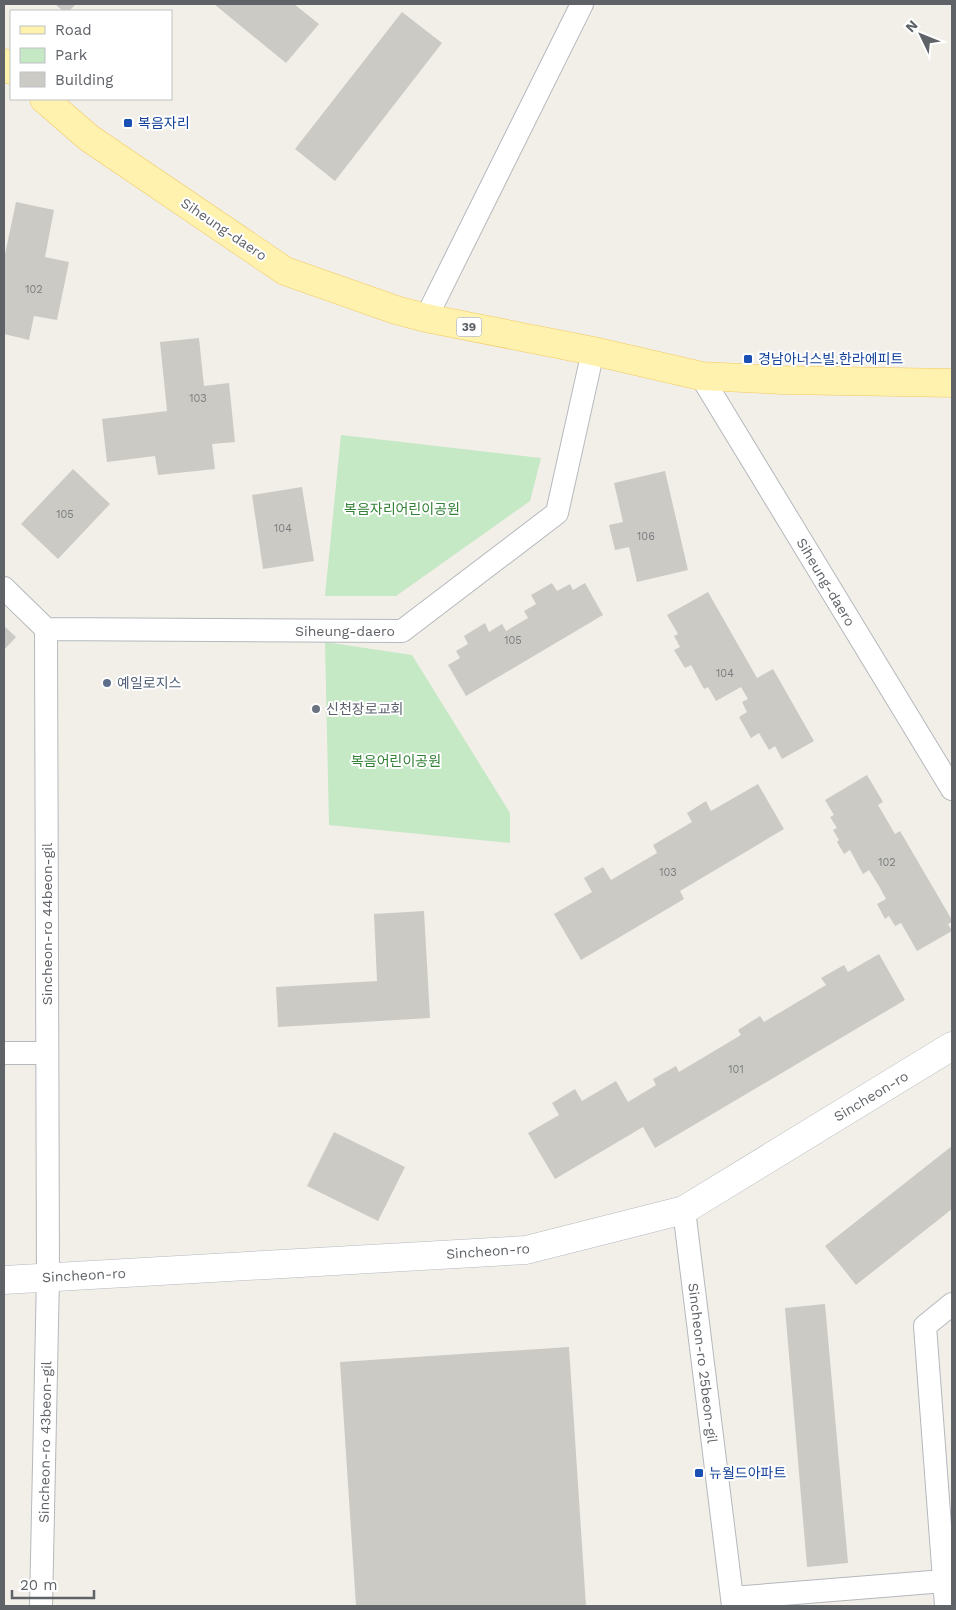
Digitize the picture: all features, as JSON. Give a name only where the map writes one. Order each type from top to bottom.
[{"type":"main road","name":"Siheung-daero","points":[[45,100],[89,138],[285,271],[396,310],[426,318],[593,351],[700,376],[783,380],[952,383]]},
{"type":"street","points":[[426,318],[582,4]]},
{"type":"street","name":"Siheung-daero","points":[[46,628],[402,631],[557,513],[593,351]]},
{"type":"street","name":"Siheung-daero","points":[[700,376],[952,789]]},
{"type":"street","points":[[4,588],[46,628]]},
{"type":"street","name":"Sincheon-ro 44beon-gil","points":[[46,628],[48,1277]]},
{"type":"street","name":"Sincheon-ro","points":[[4,1280],[526,1250],[684,1210],[952,1046]]},
{"type":"street","points":[[4,1053],[47,1053]]},
{"type":"street","name":"Sincheon-ro 25beon-gil","points":[[684,1210],[733,1602]]},
{"type":"street","name":"Sincheon-ro 43beon-gil","points":[[42,1606],[48,1277]]},
{"type":"street","points":[[946,1606],[948,1578],[925,1326],[952,1304]]},
{"type":"street","points":[[733,1602],[948,1578]]},
{"type":"green space","name":"복음자리어린이공원","points":[[341,435],[541,458],[530,501],[396,596],[325,596]]},
{"type":"green space","name":"복음어린이공원","points":[[325,642],[412,655],[510,813],[510,843],[329,825]]},
{"type":"building","points":[[55,4],[76,4],[70,10],[62,10]]},
{"type":"building","points":[[214,4],[294,4],[319,24],[286,63]]},
{"type":"building","points":[[402,12],[442,43],[335,181],[295,149]]},
{"type":"building","points":[[16,202],[54,210],[45,257],[69,262],[57,320],[34,316],[29,340],[4,334],[4,259]]},
{"type":"building","points":[[199,338],[204,386],[229,383],[235,442],[212,444],[215,469],[158,475],[155,456],[107,462],[102,419],[167,411],[160,342]]},
{"type":"building","points":[[73,469],[110,504],[58,559],[21,524]]},
{"type":"building","points":[[665,471],[688,570],[637,582],[629,547],[615,550],[609,525],[623,522],[614,483]]},
{"type":"building","points":[[302,487],[314,561],[263,569],[252,495]]},
{"type":"building","points":[[552,583],[557,591],[570,584],[573,590],[585,583],[603,615],[466,696],[448,665],[460,658],[456,651],[468,644],[464,636],[485,623],[489,632],[502,624],[506,631],[528,618],[524,611],[536,604],[531,595]]},
{"type":"building","points":[[708,592],[757,678],[773,669],[814,741],[782,759],[775,746],[769,750],[759,733],[751,738],[739,717],[747,712],[742,702],[748,699],[741,687],[716,701],[708,687],[704,689],[691,665],[685,668],[674,650],[680,647],[674,636],[678,634],[667,615]]},
{"type":"building","points":[[4,626],[16,637],[4,650]]},
{"type":"building","points":[[867,775],[883,802],[878,805],[895,834],[900,831],[952,920],[948,924],[952,931],[917,951],[901,923],[895,926],[889,916],[885,919],[877,904],[886,899],[879,886],[869,870],[863,874],[850,850],[844,854],[833,830],[837,828],[830,817],[834,815],[825,800]]},
{"type":"building","points":[[758,784],[784,829],[680,891],[684,899],[581,960],[554,914],[592,892],[584,878],[603,867],[611,880],[657,853],[653,845],[692,822],[687,813],[706,801],[711,811]]},
{"type":"building","points":[[424,911],[430,1018],[278,1027],[276,987],[377,981],[374,914]]},
{"type":"building","points":[[879,954],[905,1000],[655,1148],[643,1127],[555,1179],[528,1133],[559,1115],[552,1103],[575,1089],[582,1101],[616,1081],[628,1102],[656,1085],[653,1079],[676,1066],[679,1072],[741,1035],[738,1030],[760,1016],[764,1022],[826,985],[821,978],[844,965],[848,972]]},
{"type":"building","points":[[334,1132],[405,1167],[378,1221],[307,1186]]},
{"type":"building","points":[[952,1146],[952,1209],[856,1285],[825,1246]]},
{"type":"building","points":[[825,1304],[848,1563],[807,1567],[785,1308]]},
{"type":"building","points":[[569,1347],[586,1606],[356,1606],[340,1362]]},
{"type":"place","name":"복음자리","points":[[128,123]]},
{"type":"place","name":"경남아너스빌.한라에피트","points":[[748,359]]},
{"type":"place","name":"예일로지스","points":[[107,683]]},
{"type":"place","name":"신천장로교회","points":[[316,709]]},
{"type":"place","name":"뉴월드아파트","points":[[699,1473]]}]
